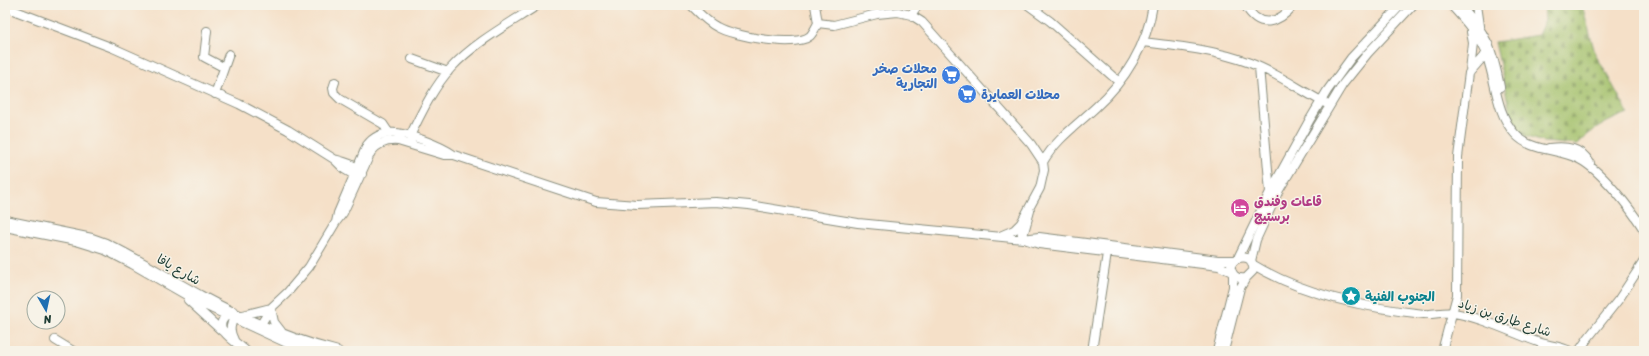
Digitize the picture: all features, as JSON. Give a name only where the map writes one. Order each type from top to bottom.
[{"type":"street","points":[[412,139],[422,112],[437,86],[448,72],[468,52],[538,5]]},
{"type":"street","points":[[691,5],[716,27],[730,34],[747,38],[789,41],[801,40],[810,36],[818,23],[815,5]]},
{"type":"street","points":[[911,14],[918,5]]},
{"type":"street","points":[[1028,5],[1050,21],[1119,82]]},
{"type":"street","points":[[1043,162],[1055,144],[1111,93],[1132,66],[1143,42],[1153,5]]},
{"type":"street","points":[[1245,5],[1253,16],[1260,21],[1269,22],[1283,16],[1294,5]]},
{"type":"street","points":[[1217,351],[1232,287],[1233,273],[1231,266],[1270,192],[1321,101],[1351,58],[1401,5]]},
{"type":"street","points":[[1224,351],[1236,298],[1247,277],[1252,271],[1256,240],[1279,190],[1343,84],[1368,53],[1413,5]]},
{"type":"street","points":[[1451,5],[1475,28]]},
{"type":"street","points":[[1460,5],[1487,49],[1498,102],[1506,122],[1515,134],[1520,139],[1531,145],[1542,148],[1565,147],[1581,152],[1587,158],[1593,169],[1629,206],[1644,230]]},
{"type":"street","points":[[1442,351],[1457,295],[1458,157],[1475,28],[1476,5]]},
{"type":"street","points":[[5,7],[114,48],[215,94],[288,130],[334,159],[344,169],[358,172]]},
{"type":"street","points":[[818,23],[834,25],[876,14],[898,12],[911,14],[922,22],[1031,144],[1043,162],[1043,179],[1021,230],[1023,239]]},
{"type":"street","points":[[207,31],[204,57],[223,67]]},
{"type":"street","points":[[1143,42],[1179,46],[1214,53],[1250,63],[1280,76],[1329,106]]},
{"type":"street","points":[[1469,74],[1487,49]]},
{"type":"street","points":[[215,94],[223,67],[229,54]]},
{"type":"street","points":[[412,59],[448,72]]},
{"type":"street","points":[[1259,67],[1270,192]]},
{"type":"street","points":[[335,82],[333,88],[334,93],[340,99],[383,124],[389,133]]},
{"type":"street","points":[[257,326],[271,308],[287,293],[309,267],[336,222],[338,212],[358,172],[371,141],[375,137],[389,133],[445,148],[454,155],[596,202],[637,205],[716,202],[749,205],[858,223],[1023,239],[1039,244],[1218,260],[1245,257],[1270,275]]},
{"type":"street","points":[[358,172],[376,146],[391,140],[412,139]]},
{"type":"street","name":"شارع يافا","points":[[5,220],[92,238],[106,243],[203,297],[231,315],[243,316],[257,326],[289,344],[310,351]]},
{"type":"street","points":[[999,236],[1014,230],[1024,223]]},
{"type":"street","points":[[1024,223],[1034,234],[1039,237]]},
{"type":"street","name":"شارع يافا","points":[[5,227],[76,241],[105,250],[200,303],[257,326],[338,351]]},
{"type":"street","points":[[1023,239],[1039,237],[1219,266],[1233,273],[1239,278],[1270,275]]},
{"type":"street","points":[[1092,351],[1107,249]]},
{"type":"street","points":[[1579,351],[1619,299],[1644,261]]},
{"type":"street","name":"شارع طارق بن زياد","points":[[1270,275],[1330,297],[1377,308],[1426,315],[1452,312],[1473,317],[1540,343],[1562,347],[1570,351]]},
{"type":"street","points":[[175,289],[246,351]]},
{"type":"street","points":[[243,316],[271,308]]},
{"type":"street","points":[[271,308],[274,322],[283,333]]},
{"type":"street","points":[[223,332],[221,324],[231,315]]},
{"type":"street","points":[[231,315],[230,333],[234,340]]},
{"type":"street","points":[[55,340],[73,351]]},
{"type":"green space","points":[[1544,5],[1582,5],[1595,53],[1628,113],[1600,126],[1577,145],[1544,142],[1521,135],[1512,121],[1495,42],[1538,35],[1545,20]]},
{"type":"place","name":"محلات صخر التجارية","points":[[951,75]]},
{"type":"place","name":"محلات العمايرة","points":[[967,94]]},
{"type":"place","name":"قاعات وفندق برستيج","points":[[1240,208]]},
{"type":"place","name":"الجنوب الفنية","points":[[1351,296]]}]
